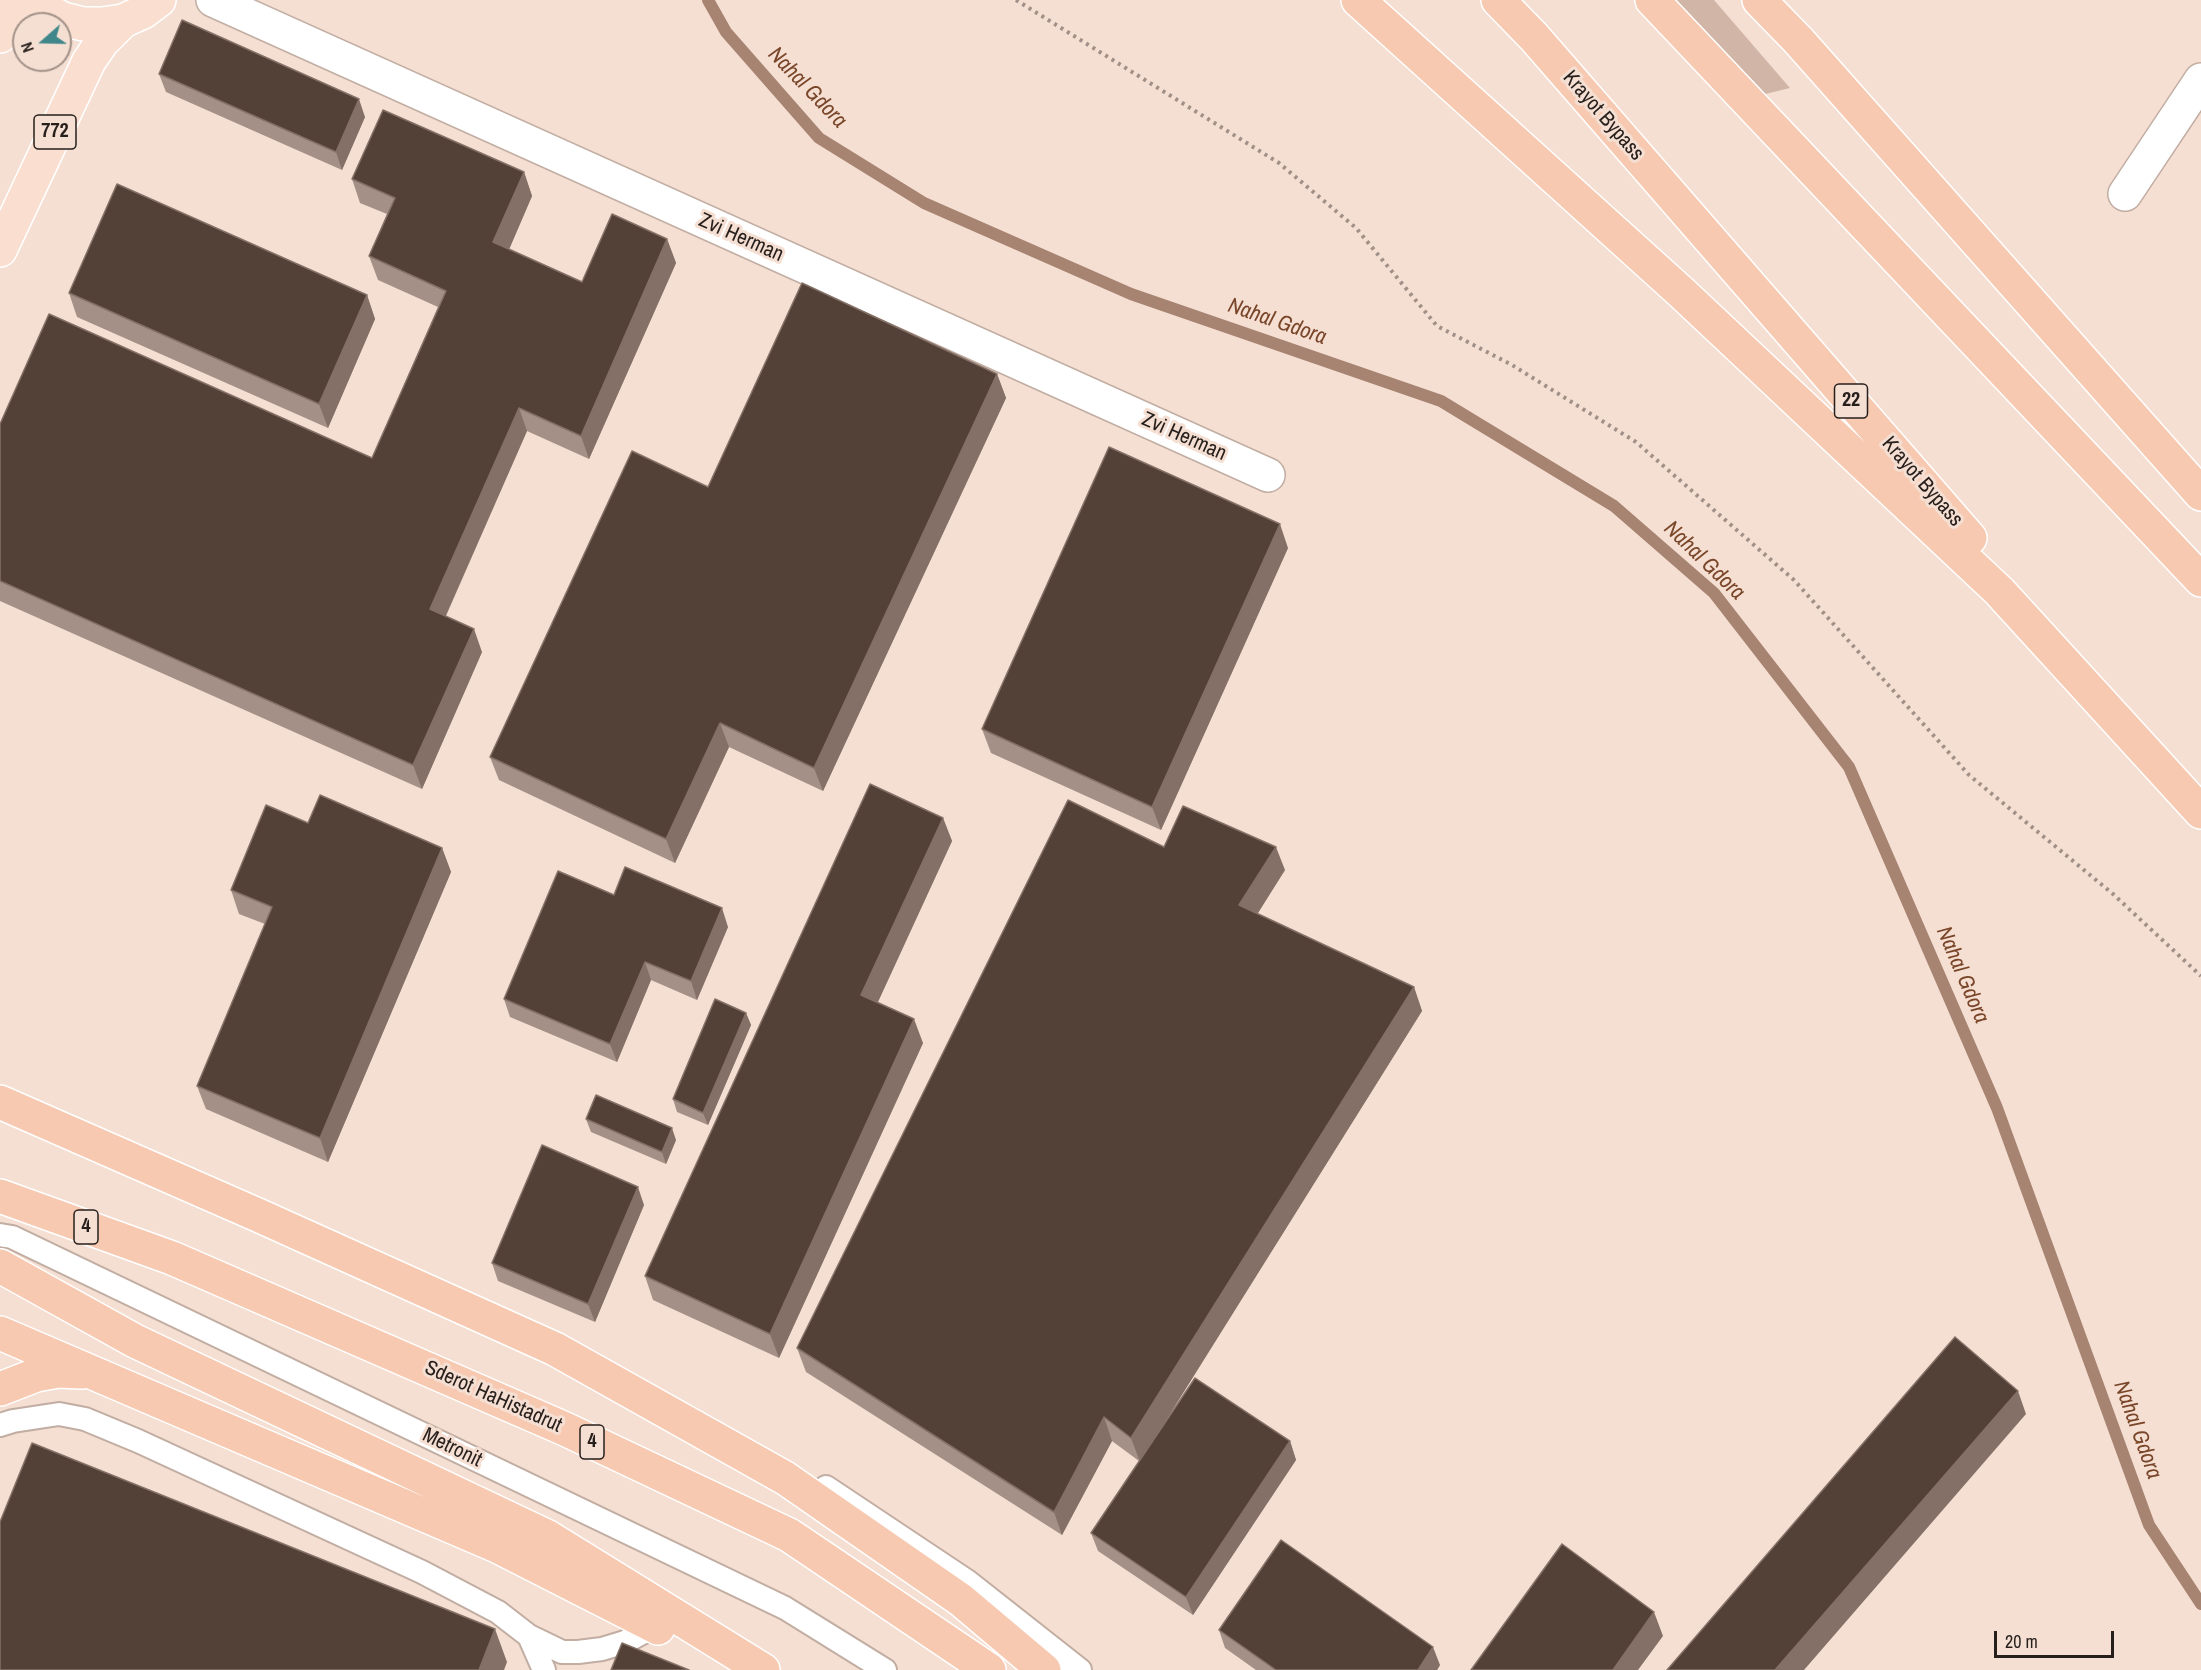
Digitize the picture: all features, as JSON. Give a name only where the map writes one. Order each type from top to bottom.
[{"type":"highway","points":[[1358,0],[1682,293],[1999,591],[2201,812]]},
{"type":"highway","name":"Krayot Bypass","points":[[1498,0],[1534,37],[2201,804]]},
{"type":"highway","points":[[1652,0],[2201,580]]},
{"type":"highway","points":[[1758,0],[1797,40],[2201,494]]},
{"type":"highway","points":[[0,1102],[555,1349],[785,1478],[961,1600],[1044,1670]]},
{"type":"highway","name":"Sderot HaHistadrut","points":[[0,1196],[172,1258],[565,1429],[789,1535],[989,1670]]},
{"type":"highway","points":[[3,1241],[135,1341],[548,1537],[763,1670]]},
{"type":"highway","points":[[0,1333],[497,1546],[655,1626],[727,1670]]},
{"type":"highway","points":[[0,1389],[14,1382],[58,1371],[90,1373]]},
{"type":"main road","points":[[0,36],[9,17],[12,0]]},
{"type":"main road","points":[[34,0],[63,19],[83,24],[123,21],[143,12],[159,0]]},
{"type":"main road","name":"772","points":[[0,250],[88,61],[102,42],[123,21]]},
{"type":"street","name":"Zvi Herman","points":[[213,0],[1268,475]]},
{"type":"street","points":[[2125,194],[2201,80]]},
{"type":"lane","points":[[260,1216],[555,1334],[784,1459],[967,1581],[1080,1670]]},
{"type":"lane","name":"Metronit","points":[[3,1241],[785,1608],[885,1670]]},
{"type":"lane","points":[[0,1425],[58,1414],[85,1419],[422,1572],[498,1612],[529,1636],[562,1652],[602,1649],[625,1642],[655,1626]]},
{"type":"lane","points":[[529,1636],[544,1670]]},
{"type":"path","points":[[1016,0],[1279,163],[1356,228],[1437,326],[1512,365],[1636,442],[1794,580],[1969,775],[2112,894],[2201,976]]},
{"type":"shaded area","points":[[1669,0],[1714,0],[1790,88],[1761,95]]},
{"type":"building","points":[[182,20],[359,99],[336,152],[159,74]]},
{"type":"building","points":[[383,110],[524,172],[493,242],[582,282],[612,214],[667,239],[581,436],[519,408],[430,609],[474,629],[413,765],[0,581],[0,424],[49,314],[372,458],[446,291],[369,256],[395,198],[352,179]]},
{"type":"building","points":[[117,184],[367,295],[319,404],[69,293]]},
{"type":"building","points":[[802,283],[997,374],[814,768],[720,723],[666,839],[490,757],[632,451],[708,487]]},
{"type":"building","points":[[1109,447],[1280,524],[1152,807],[982,729]]},
{"type":"building","points":[[870,784],[943,818],[861,995],[914,1019],[770,1334],[645,1276]]},
{"type":"building","points":[[320,795],[442,848],[320,1138],[197,1086],[272,907],[231,890],[266,805],[308,823]]},
{"type":"building","points":[[1068,800],[1164,847],[1183,806],[1276,847],[1239,905],[1414,987],[1131,1438],[1104,1417],[1054,1512],[797,1348]]},
{"type":"building","points":[[625,867],[722,908],[691,981],[645,962],[610,1044],[504,999],[558,871],[614,895]]},
{"type":"building","points":[[715,999],[746,1013],[703,1113],[673,1099]]},
{"type":"building","points":[[596,1095],[672,1128],[662,1152],[586,1119]]},
{"type":"building","points":[[542,1145],[638,1187],[588,1304],[492,1263]]},
{"type":"building","points":[[1955,1337],[2018,1391],[1775,1670],[1667,1670]]},
{"type":"building","points":[[1195,1378],[1290,1441],[1186,1597],[1091,1533]]},
{"type":"building","points":[[32,1443],[495,1629],[479,1670],[0,1670],[0,1522]]},
{"type":"building","points":[[1281,1540],[1433,1647],[1418,1670],[1276,1670],[1219,1630]]},
{"type":"building","points":[[1562,1544],[1654,1612],[1613,1670],[1471,1670]]},
{"type":"building","points":[[622,1643],[689,1670],[611,1670]]},
{"type":"waterway","name":"Nahal Gdora","points":[[708,0],[726,32],[819,138],[924,203],[1131,294],[1441,401],[1614,506],[1714,593],[1849,767],[1997,1108],[2149,1525],[2201,1604]]}]
